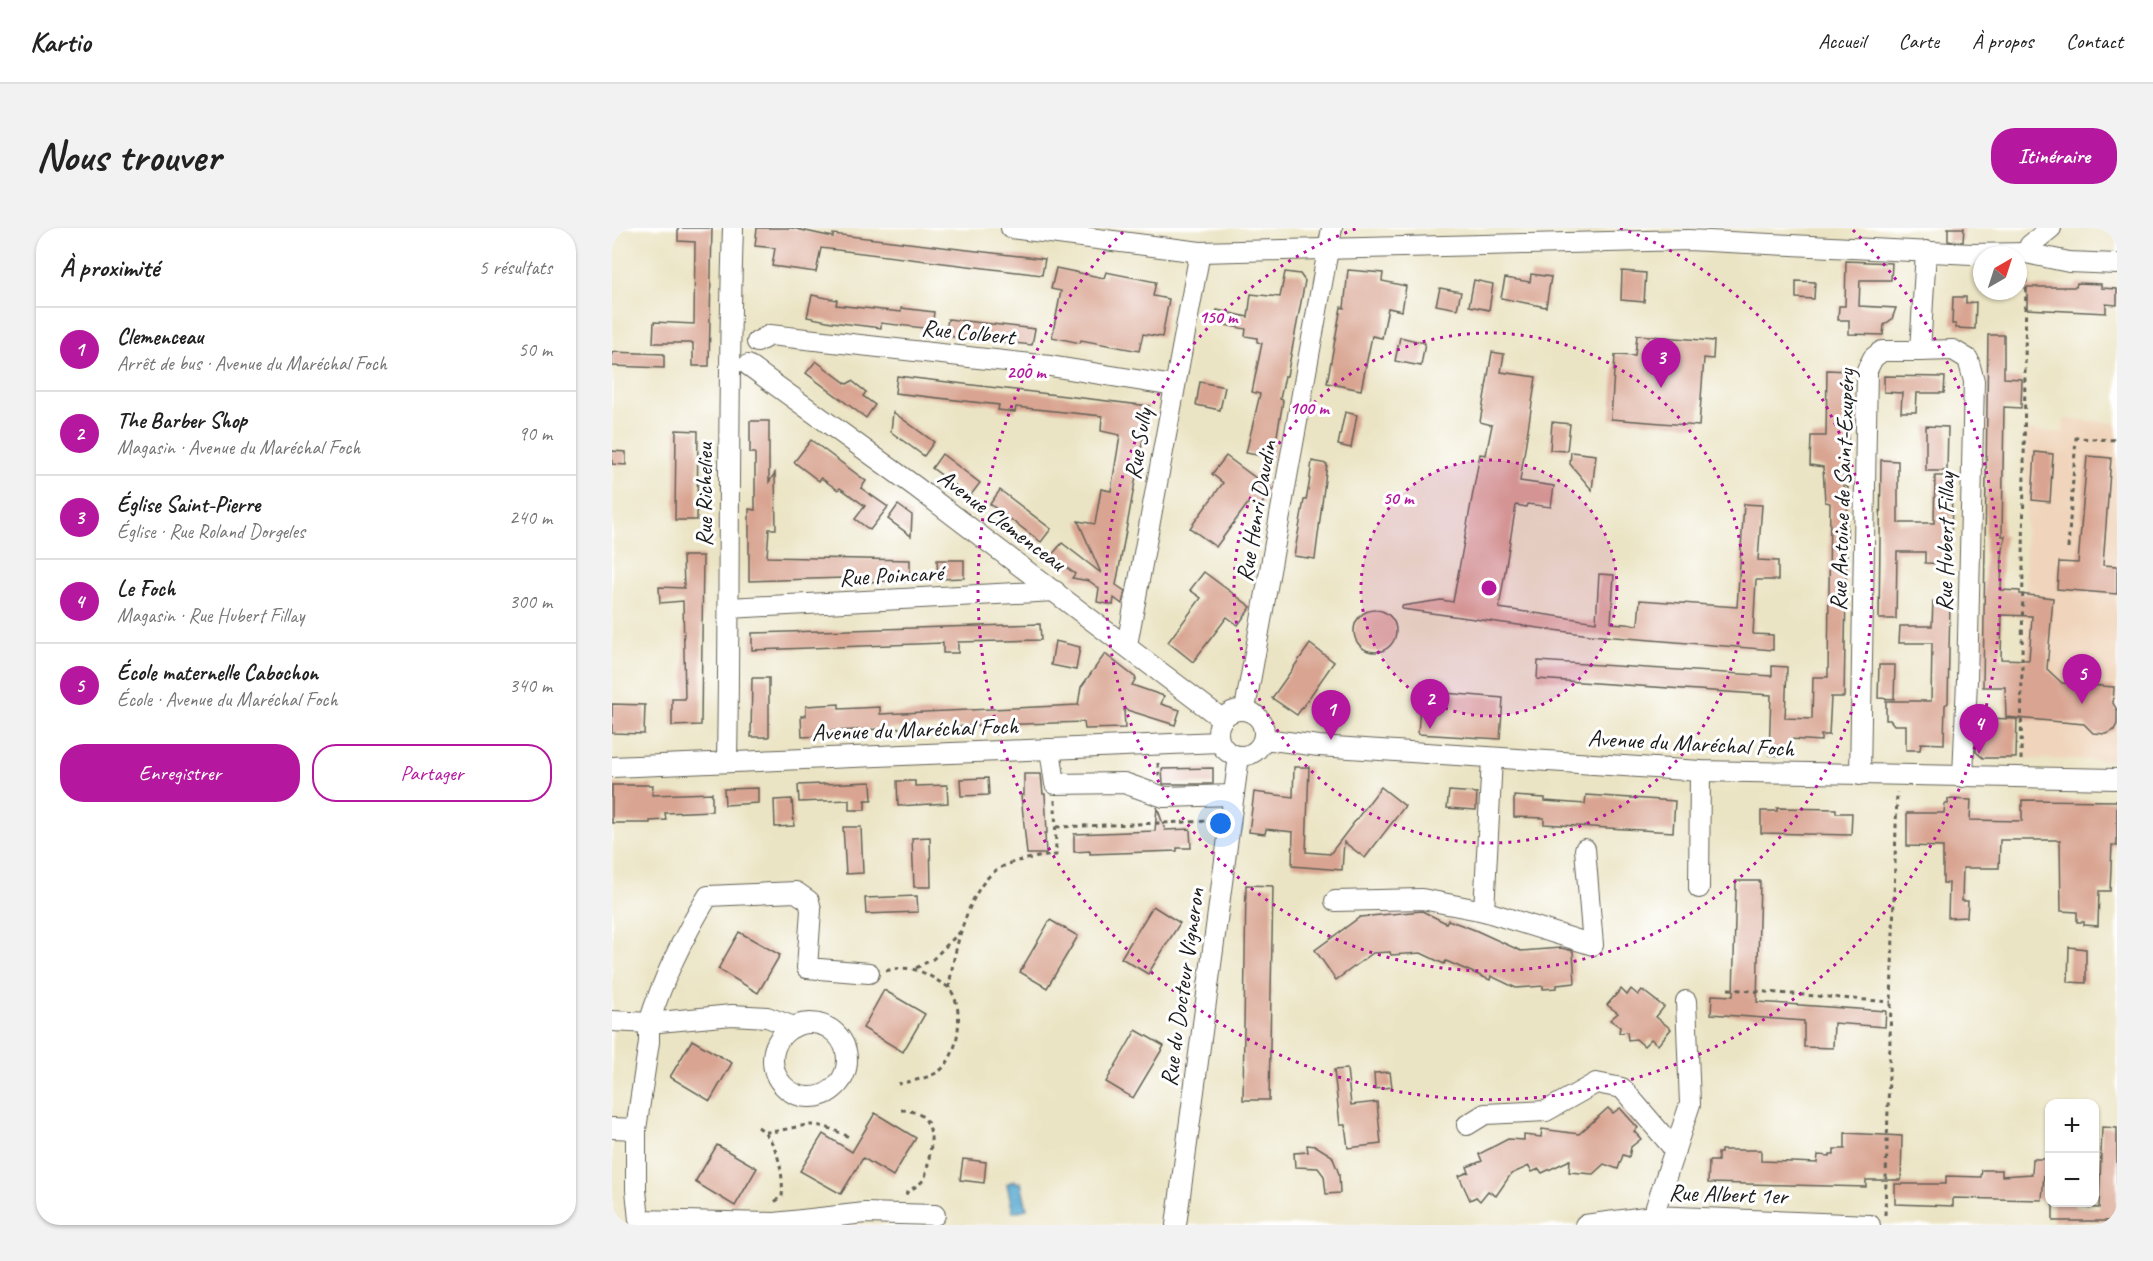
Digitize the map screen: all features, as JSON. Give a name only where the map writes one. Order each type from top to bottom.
[{"type":"street","name":"Rue Richelieu","points":[[727,762],[729,608],[739,362],[729,336],[733,228]]},
{"type":"street","points":[[1011,228],[1200,252],[1328,250],[1688,234],[1973,254]]},
{"type":"street","name":"Rue Henri Daudin","points":[[1245,709],[1332,228]]},
{"type":"street","points":[[2027,251],[2030,244],[2048,229]]},
{"type":"street","points":[[1920,351],[1926,251]]},
{"type":"street","name":"Rue Sully","points":[[1127,645],[1200,252]]},
{"type":"street","points":[[2027,253],[2069,262],[2117,264]]},
{"type":"street","points":[[729,336],[742,331],[754,337],[760,347],[759,359],[751,365],[739,362]]},
{"type":"street","name":"Rue Colbert","points":[[757,342],[770,335],[1050,366],[1174,386]]},
{"type":"street","name":"Rue Hubert Fillay","points":[[1920,351],[1953,350],[1968,359],[1974,381],[1963,777]]},
{"type":"street","name":"Rue Antoine de Saint-Exupéry","points":[[1860,775],[1867,370],[1873,358],[1882,351],[1920,351]]},
{"type":"street","name":"Avenue Clemenceau","points":[[739,362],[1055,591],[1222,719]]},
{"type":"street","name":"Rue Poincaré","points":[[729,608],[1055,591]]},
{"type":"street","points":[[1245,709],[1252,712],[1263,723],[1264,739],[1255,752],[1248,756],[1239,756],[1227,752],[1219,742],[1217,734],[1222,719],[1232,711],[1245,709]]},
{"type":"street","name":"Avenue du Maréchal Foch","points":[[1264,739],[1319,746],[1700,771],[2117,779]]},
{"type":"street","name":"Avenue du Maréchal Foch","points":[[612,767],[1219,742]]},
{"type":"street","points":[[1050,749],[1055,784],[1124,783],[1164,797],[1234,795]]},
{"type":"street","name":"Rue du Docteur Vigneron","points":[[1176,1225],[1239,756]]},
{"type":"street","points":[[1484,911],[1492,758]]},
{"type":"street","points":[[1699,888],[1700,771]]},
{"type":"street","points":[[1335,901],[1422,899],[1484,911],[1593,945],[1585,849]]},
{"type":"street","points":[[869,973],[807,968],[811,910],[809,901],[796,892],[708,896],[682,939],[659,991],[649,1023],[649,1042],[636,1129],[636,1190],[639,1220],[775,1223],[865,1213],[935,1215]]},
{"type":"street","points":[[1653,1216],[1690,1104],[1686,1002]]},
{"type":"street","points":[[612,1021],[649,1023],[732,1015],[768,1017],[794,1027]]},
{"type":"street","points":[[1467,1125],[1485,1114],[1546,1111],[1596,1083],[1622,1088],[1675,1150]]},
{"type":"street","points":[[612,1128],[636,1129]]},
{"type":"street","name":"Rue Albert 1er","points":[[1585,1225],[1653,1216],[1877,1221]]},
{"type":"path","points":[[2021,762],[2026,300]]},
{"type":"path","points":[[2068,548],[2076,438],[2117,440]]},
{"type":"path","points":[[898,1084],[938,1072],[948,1063],[953,1054],[958,1020],[957,1007],[949,988],[953,960],[978,888],[994,871],[1021,860],[1056,855],[1055,784]]},
{"type":"path","points":[[1877,1221],[1891,1002],[1897,792]]},
{"type":"path","points":[[1056,827],[1220,821]]},
{"type":"path","points":[[869,973],[894,968],[916,968],[933,959],[963,929]]},
{"type":"path","points":[[916,968],[949,988]]},
{"type":"path","points":[[1728,989],[1891,1002]]},
{"type":"path","points":[[901,1110],[910,1110],[924,1118],[932,1135],[925,1178],[907,1192],[904,1203]]},
{"type":"path","points":[[758,1127],[765,1131],[775,1132],[810,1125],[820,1126],[849,1137]]},
{"type":"path","points":[[765,1131],[777,1157],[783,1191],[782,1197],[768,1205]]},
{"type":"shaded area","points":[[2064,419],[2117,423],[2117,760],[2025,759],[2026,430],[2063,433]]},
{"type":"water","points":[[1015,1180],[1017,1183],[1021,1182],[1027,1209],[1013,1212],[1007,1184]]},
{"type":"building","points":[[678,228],[712,228],[709,366],[693,366],[693,343],[653,343],[654,322],[694,324],[695,242],[678,241]]},
{"type":"building","points":[[757,228],[792,228],[833,237],[833,234],[1045,259],[1042,275],[821,248],[816,272],[772,266],[775,248],[755,246]]},
{"type":"building","points":[[1948,228],[1964,228],[1963,242],[1948,241]]},
{"type":"building","points":[[1846,261],[1892,263],[1891,280],[1860,280],[1859,306],[1896,308],[1892,319],[1884,325],[1883,335],[1849,334],[1849,320],[1838,320],[1839,306],[1845,306]]},
{"type":"building","points":[[1056,268],[1104,278],[1106,272],[1156,282],[1153,296],[1169,299],[1162,337],[1143,334],[1139,351],[1052,337],[1061,291],[1051,289]]},
{"type":"building","points":[[1348,270],[1383,273],[1382,281],[1406,286],[1402,311],[1388,308],[1382,338],[1372,336],[1361,390],[1327,383],[1341,307],[1344,308]]},
{"type":"building","points":[[1622,271],[1646,273],[1644,302],[1621,300]]},
{"type":"building","points":[[1285,272],[1300,274],[1305,281],[1287,376],[1285,376],[1280,399],[1283,400],[1273,458],[1246,453],[1260,394],[1252,392],[1262,343],[1257,342],[1257,338],[1245,336],[1246,329],[1214,323],[1217,310],[1248,317],[1251,294],[1280,297]]},
{"type":"building","points":[[1531,274],[1551,277],[1546,307],[1501,298],[1505,278],[1530,282]]},
{"type":"building","points":[[1474,280],[1493,284],[1489,310],[1469,306]]},
{"type":"building","points":[[1796,281],[1815,282],[1814,299],[1796,298]]},
{"type":"building","points":[[2077,283],[2101,284],[2101,288],[2117,289],[2117,305],[2106,304],[2106,313],[2027,309],[2027,287],[2076,287]]},
{"type":"building","points":[[1440,288],[1461,292],[1457,309],[1436,305]]},
{"type":"building","points":[[812,295],[837,300],[836,305],[901,312],[901,308],[934,312],[932,329],[881,323],[881,328],[807,317]]},
{"type":"building","points":[[1953,297],[1966,297],[1966,303],[1976,302],[1975,329],[1956,328],[1956,324],[1952,324]]},
{"type":"building","points":[[948,319],[1035,329],[1032,345],[945,336]]},
{"type":"building","points":[[1637,335],[1714,341],[1713,359],[1704,358],[1699,426],[1611,419],[1615,355],[1635,356]]},
{"type":"building","points":[[1988,335],[2004,335],[2004,378],[2022,379],[2021,408],[2004,407],[2002,536],[2005,536],[2001,590],[2020,591],[2020,594],[2053,598],[2047,669],[2062,683],[2114,687],[2113,703],[2117,710],[2117,724],[2114,730],[2106,734],[2093,733],[2084,724],[2006,717],[2005,687],[1983,687]],"holes":[[[2002,615],[2032,616],[2029,660],[2001,659]]]},
{"type":"building","points":[[1400,337],[1425,343],[1421,366],[1395,361]]},
{"type":"building","points":[[612,352],[664,354],[664,368],[612,366]]},
{"type":"building","points":[[1492,352],[1504,354],[1501,372],[1536,377],[1520,481],[1554,486],[1551,507],[1516,505],[1499,608],[1596,622],[1599,574],[1614,575],[1611,623],[1638,625],[1640,600],[1737,607],[1744,504],[1762,505],[1758,560],[1778,561],[1778,580],[1756,580],[1753,634],[1773,635],[1773,650],[1590,635],[1402,609],[1402,606],[1441,600],[1453,602],[1480,454],[1486,455],[1492,425],[1480,422]]},
{"type":"building","points":[[816,361],[847,384],[852,381],[866,392],[863,396],[875,405],[866,418],[806,373]]},
{"type":"building","points":[[1827,370],[1849,371],[1848,445],[1846,445],[1843,486],[1848,487],[1844,697],[1831,697],[1829,735],[1821,735],[1821,741],[1790,739],[1789,756],[1769,755],[1771,695],[1537,679],[1538,661],[1772,676],[1772,666],[1787,667],[1785,718],[1812,719],[1813,677],[1828,677],[1830,503],[1825,502],[1823,467],[1810,465],[1811,436],[1826,436]]},
{"type":"building","points":[[897,376],[1149,406],[1116,585],[1125,591],[1122,604],[1114,598],[1113,605],[1097,602],[1099,588],[1089,581],[1072,578],[1075,574],[1051,556],[1062,543],[1101,573],[1078,521],[1095,524],[1101,489],[1111,491],[1120,435],[1101,431],[1102,416],[1016,407],[1015,412],[998,410],[999,405],[895,393]]},
{"type":"building","points":[[1884,376],[1945,377],[1944,393],[1917,393],[1916,412],[1901,412],[1902,393],[1884,392]]},
{"type":"building","points":[[1200,382],[1225,387],[1220,410],[1196,405]]},
{"type":"building","points":[[893,412],[934,442],[924,456],[891,432]]},
{"type":"building","points":[[1345,412],[1357,415],[1351,448],[1338,445]]},
{"type":"building","points":[[750,421],[769,421],[769,482],[775,473],[776,529],[769,529],[767,557],[910,560],[910,580],[844,583],[844,578],[749,581],[749,509],[755,510],[755,453],[750,453]]},
{"type":"building","points":[[1552,422],[1570,424],[1567,451],[1550,450]]},
{"type":"building","points":[[1926,426],[1948,427],[1947,471],[1926,471]]},
{"type":"building","points":[[676,430],[698,431],[697,520],[675,520]]},
{"type":"building","points":[[811,440],[866,481],[861,488],[888,507],[870,530],[855,519],[865,506],[840,488],[838,490],[821,478],[819,481],[794,462]]},
{"type":"building","points":[[612,451],[626,452],[626,465],[612,464]]},
{"type":"building","points":[[1571,452],[1596,455],[1592,490],[1570,464]]},
{"type":"building","points":[[2035,452],[2053,454],[2050,502],[2032,500]]},
{"type":"building","points":[[942,454],[980,483],[970,496],[932,468]]},
{"type":"building","points":[[1226,456],[1272,490],[1258,509],[1249,502],[1216,547],[1190,528],[1223,483],[1212,474]]},
{"type":"building","points":[[2087,456],[2111,458],[2103,565],[2117,566],[2117,594],[2057,589],[2059,562],[2078,563]]},
{"type":"building","points":[[1881,460],[1898,461],[1898,523],[1934,523],[1935,476],[1952,476],[1951,564],[1925,563],[1925,552],[1897,552],[1896,619],[1879,619]]},
{"type":"building","points":[[1312,461],[1327,464],[1315,559],[1294,556]]},
{"type":"building","points":[[1000,490],[1051,529],[1041,542],[990,504]]},
{"type":"building","points":[[898,505],[912,515],[911,536],[888,519]]},
{"type":"building","points":[[683,556],[703,556],[701,725],[672,726],[672,699],[685,699],[683,601],[660,603],[659,587],[684,588]]},
{"type":"building","points":[[937,560],[964,560],[964,578],[938,579]]},
{"type":"building","points":[[1204,572],[1251,607],[1238,625],[1227,617],[1193,662],[1168,642],[1201,598],[1190,590]]},
{"type":"building","points":[[1933,601],[1950,602],[1948,703],[1945,705],[1944,744],[1921,743],[1920,750],[1906,750],[1906,725],[1894,725],[1890,720],[1886,720],[1886,701],[1931,701],[1932,643],[1899,643],[1900,626],[1932,626]]},
{"type":"building","points":[[1375,610],[1383,611],[1390,616],[1395,623],[1395,639],[1390,646],[1383,651],[1375,652],[1367,651],[1360,646],[1355,639],[1354,631],[1355,623],[1360,616],[1367,611]]},
{"type":"building","points":[[1040,624],[1041,640],[958,642],[958,653],[943,653],[943,643],[752,650],[752,633]]},
{"type":"building","points":[[1055,641],[1080,647],[1076,670],[1051,665]]},
{"type":"building","points":[[1310,644],[1334,662],[1297,715],[1272,698]]},
{"type":"building","points":[[1105,654],[1136,678],[1132,685],[1164,696],[1161,704],[1180,710],[1175,725],[1124,709],[1125,728],[1085,729],[1084,722],[855,730],[819,732],[820,736],[802,737],[801,716],[806,716],[806,706],[839,704],[839,709],[880,707],[880,714],[1078,705],[1081,687]]},
{"type":"building","points":[[1879,665],[1895,665],[1894,699],[1878,698]]},
{"type":"building","points":[[752,678],[769,678],[769,737],[751,737]]},
{"type":"building","points":[[1421,691],[1503,698],[1500,739],[1418,734]]},
{"type":"building","points":[[612,704],[645,705],[644,734],[612,733]]},
{"type":"building","points":[[1977,718],[2017,719],[2016,758],[1983,758],[1976,752]]},
{"type":"building","points":[[1294,767],[1309,767],[1306,852],[1330,854],[1381,787],[1405,806],[1365,858],[1344,842],[1342,870],[1292,866],[1293,832],[1266,829],[1265,834],[1249,832],[1254,792],[1293,797]]},
{"type":"building","points":[[1213,768],[1213,784],[1163,784],[1162,769]]},
{"type":"building","points":[[1024,774],[1041,774],[1043,794],[1045,794],[1046,854],[1027,854],[1021,795],[1024,795]]},
{"type":"building","points":[[988,778],[989,795],[961,796],[960,779]]},
{"type":"building","points":[[897,781],[915,781],[915,786],[947,785],[948,803],[898,806]]},
{"type":"building","points":[[871,782],[872,800],[865,800],[865,810],[849,810],[849,800],[799,802],[798,785]]},
{"type":"building","points":[[612,785],[653,785],[652,795],[712,793],[712,811],[665,813],[666,820],[650,821],[650,823],[612,823]]},
{"type":"building","points":[[758,788],[758,803],[725,805],[724,789]]},
{"type":"building","points":[[1449,791],[1477,793],[1476,810],[1447,808]]},
{"type":"building","points":[[1586,795],[1675,801],[1673,832],[1544,824],[1544,818],[1514,817],[1514,796],[1585,804]]},
{"type":"building","points":[[792,799],[794,826],[775,827],[774,800]]},
{"type":"building","points":[[1948,799],[1971,800],[1970,820],[2022,821],[2022,800],[2117,801],[2117,846],[2112,845],[2110,891],[2099,891],[2098,926],[2077,922],[2077,912],[2061,911],[2060,840],[2000,840],[1999,868],[1963,868],[1962,901],[1968,901],[1967,917],[1948,918],[1949,883],[1943,883],[1943,847],[1907,846],[1907,813],[1944,813]]},
{"type":"building","points":[[1157,807],[1165,830],[1190,829],[1191,848],[1177,848],[1177,851],[1090,854],[1090,851],[1074,852],[1074,834],[1155,831]]},
{"type":"building","points":[[1777,808],[1836,809],[1836,813],[1852,813],[1851,835],[1761,833],[1761,811],[1777,811]]},
{"type":"building","points":[[843,827],[861,827],[863,873],[846,874]]},
{"type":"building","points":[[930,837],[931,887],[914,887],[912,838]]},
{"type":"building","points":[[1736,881],[1760,881],[1757,1002],[1886,1011],[1885,1027],[1834,1023],[1833,1048],[1804,1047],[1804,1021],[1711,1014],[1712,995],[1733,996]]},
{"type":"building","points":[[1246,885],[1273,886],[1269,1100],[1243,1100]]},
{"type":"building","points":[[917,896],[918,912],[866,914],[865,898]]},
{"type":"building","points":[[1153,906],[1180,923],[1148,974],[1121,958]]},
{"type":"building","points":[[1422,911],[1446,923],[1448,920],[1475,930],[1521,951],[1561,948],[1573,951],[1575,983],[1557,985],[1557,988],[1543,989],[1543,986],[1516,988],[1491,976],[1490,980],[1446,961],[1444,964],[1421,953],[1391,955],[1390,952],[1373,953],[1336,980],[1315,950],[1360,917]]},
{"type":"building","points":[[1050,920],[1078,936],[1047,988],[1020,972]]},
{"type":"building","points":[[739,932],[780,955],[758,993],[718,969]]},
{"type":"building","points":[[2069,947],[2086,949],[2086,983],[2068,982]]},
{"type":"building","points":[[1621,989],[1627,995],[1631,989],[1638,995],[1642,990],[1664,1007],[1656,1017],[1671,1029],[1658,1045],[1651,1039],[1644,1046],[1636,1039],[1628,1040],[1627,1032],[1619,1033],[1620,1027],[1610,1020],[1618,1013],[1607,1005]]},
{"type":"building","points":[[884,990],[925,1014],[903,1052],[863,1028]]},
{"type":"building","points":[[1136,1030],[1164,1046],[1133,1098],[1106,1082]]},
{"type":"building","points":[[692,1040],[732,1063],[710,1101],[670,1077]]},
{"type":"building","points":[[1347,1069],[1351,1105],[1377,1102],[1381,1144],[1348,1148],[1345,1125],[1340,1125],[1334,1070]]},
{"type":"building","points":[[1390,1072],[1392,1087],[1375,1089],[1374,1073]]},
{"type":"building","points":[[1608,1108],[1613,1113],[1620,1108],[1638,1128],[1634,1131],[1641,1139],[1631,1147],[1629,1157],[1623,1155],[1618,1169],[1604,1164],[1593,1174],[1569,1172],[1570,1160],[1542,1173],[1539,1169],[1532,1172],[1529,1166],[1511,1174],[1496,1196],[1488,1191],[1480,1201],[1476,1197],[1470,1200],[1459,1176],[1469,1172],[1467,1167],[1482,1161],[1479,1154],[1508,1139],[1524,1140],[1524,1135],[1541,1137],[1542,1129],[1579,1134]]},
{"type":"building","points":[[875,1113],[916,1138],[893,1176],[863,1158],[841,1194],[800,1171],[823,1134],[852,1152]]},
{"type":"building","points":[[2102,1127],[2117,1128],[2117,1221],[2053,1221],[2053,1207],[2099,1208]]},
{"type":"building","points":[[1845,1133],[1902,1136],[1901,1180],[1866,1180],[1866,1187],[1708,1183],[1709,1161],[1718,1161],[1718,1153],[1721,1153],[1721,1150],[1761,1150],[1761,1161],[1817,1163],[1818,1155],[1830,1156],[1834,1154],[1834,1149],[1845,1149]]},
{"type":"building","points":[[717,1145],[757,1168],[735,1206],[695,1182]]},
{"type":"building","points":[[1307,1145],[1316,1146],[1332,1156],[1339,1174],[1340,1193],[1326,1194],[1324,1176],[1318,1168],[1295,1167],[1294,1153],[1308,1152]]},
{"type":"building","points":[[963,1159],[986,1162],[984,1183],[960,1180]]},
{"type":"building","points":[[2033,1159],[2045,1159],[2042,1200],[1953,1198],[1953,1206],[1895,1204],[1895,1184],[1946,1184],[1946,1176],[1981,1177],[1982,1170],[2002,1170],[2002,1176],[2032,1174]]},
{"type":"place","name":"Église Saint-Pierre","points":[[1661,388]]},
{"type":"place","name":"École maternelle Cabochon","points":[[2082,704]]},
{"type":"place","name":"The Barber Shop","points":[[1430,729]]},
{"type":"place","name":"Clemenceau","points":[[1331,740]]},
{"type":"place","name":"Le Foch","points":[[1979,754]]}]
